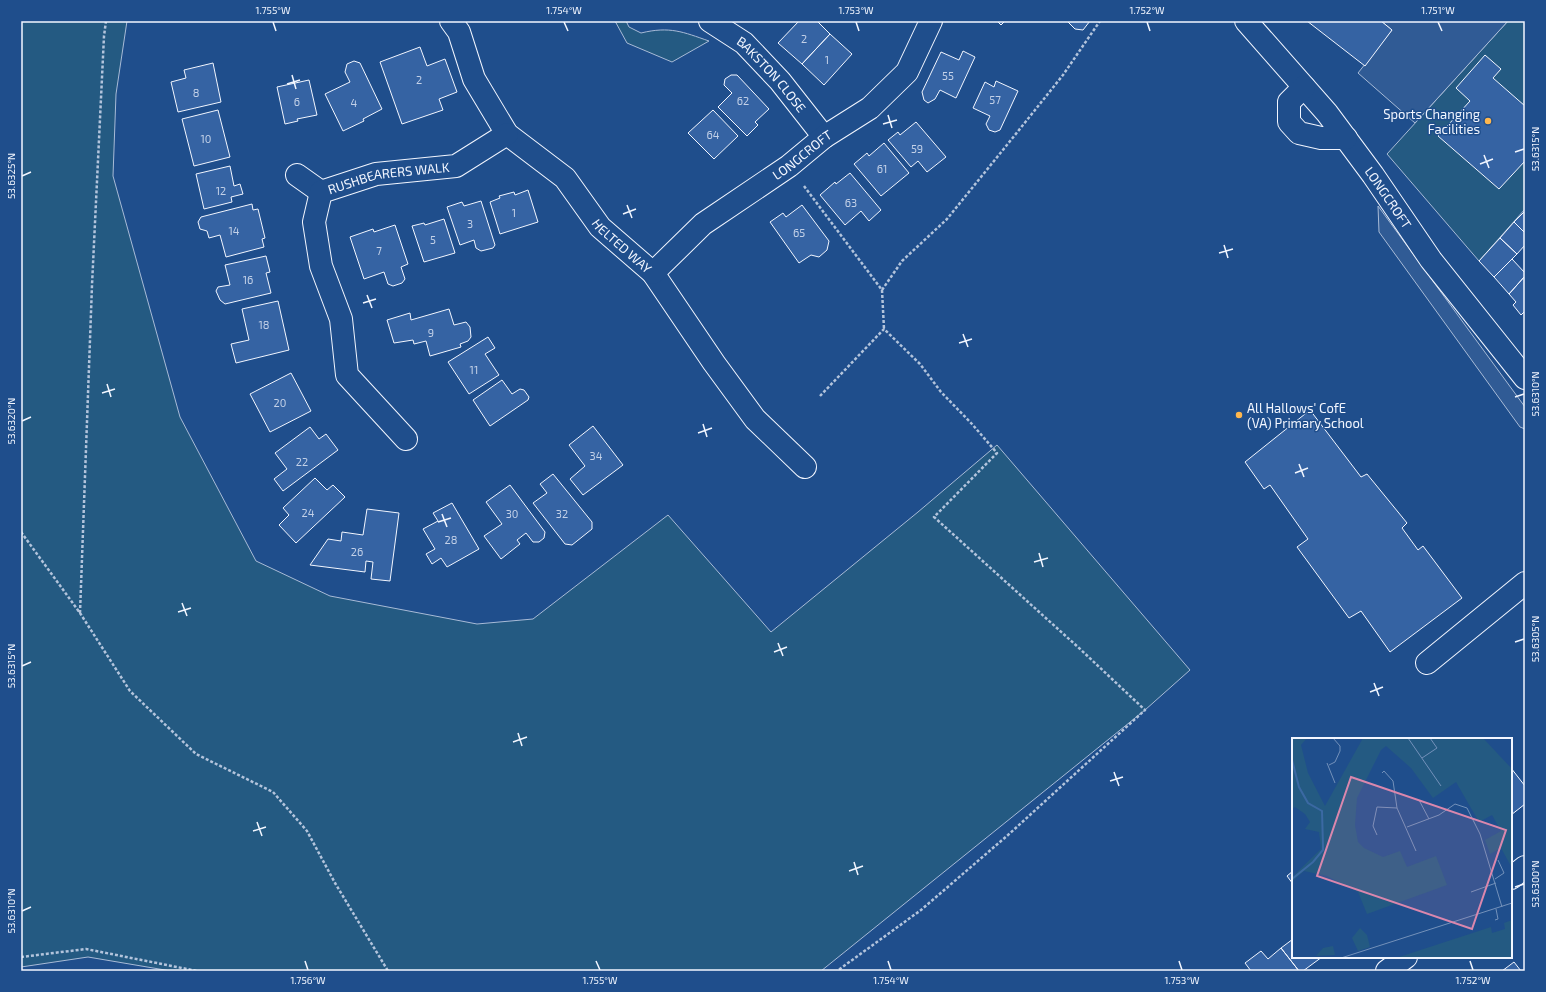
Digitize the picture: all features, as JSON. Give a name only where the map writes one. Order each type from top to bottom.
[{"type":"street","name":"HELTED WAY","points":[[452,21],[460,32],[474,79],[507,134],[566,178],[600,228],[653,273],[754,419],[806,466]]},
{"type":"street","name":"BAKSTON CLOSE","points":[[710,21],[744,43],[780,81],[824,137]]},
{"type":"street","name":"LONGCROFT","points":[[653,273],[703,224],[789,166],[824,137],[870,108],[907,72],[931,21]]},
{"type":"street","name":"LONGCROFT","points":[[1246,21],[1327,113],[1373,174],[1431,260],[1525,378]]},
{"type":"street","points":[[1304,87],[1289,102],[1289,122],[1299,133],[1322,138],[1346,138]]},
{"type":"street","name":"RUSHBEARERS WALK","points":[[406,438],[347,374],[341,319],[321,266],[314,222],[321,192],[376,174],[456,166],[507,134]]},
{"type":"street","points":[[297,175],[321,192]]},
{"type":"street","points":[[1427,663],[1525,583]]},
{"type":"street","points":[[1512,877],[1525,868]]},
{"type":"street","points":[[1387,971],[1405,958]]},
{"type":"path","points":[[80,613],[92,285],[104,36],[106,21]]},
{"type":"path","points":[[882,290],[902,261],[947,219],[1015,136],[1063,74],[1100,21]]},
{"type":"path","points":[[789,166],[882,290],[884,329],[920,364],[941,392],[997,453],[934,517],[1079,648],[1145,710],[1008,835],[921,910],[837,971]]},
{"type":"path","points":[[820,396],[884,329]]},
{"type":"path","points":[[21,532],[80,613],[130,691],[196,754],[273,792],[302,825],[307,831],[335,883],[388,971]]},
{"type":"path","points":[[21,956],[86,949],[198,971]]},
{"type":"shaded area","points":[[21,21],[127,21],[116,94],[113,176],[180,417],[256,561],[330,596],[477,624],[533,619],[668,515],[771,632],[918,512],[997,445],[1190,670],[1145,710],[821,971],[171,971],[88,957],[21,967]]},
{"type":"shaded area","points":[[615,21],[626,21],[629,27],[641,33],[668,30],[684,33],[709,41],[672,62],[627,43]]},
{"type":"shaded area","points":[[1381,21],[1508,21],[1415,123],[1358,73],[1392,30]]},
{"type":"shaded area","points":[[1508,21],[1525,21],[1525,209],[1479,261],[1387,154]]},
{"type":"shaded area","points":[[1378,206],[1525,407],[1525,429],[1520,427],[1379,232]]},
{"type":"building","points":[[799,21],[817,21],[830,34],[802,64],[778,43]]},
{"type":"building","points":[[997,21],[1005,21],[1001,25]]},
{"type":"building","points":[[1067,21],[1090,21],[1083,30],[1075,29]]},
{"type":"building","points":[[1307,21],[1381,21],[1392,30],[1365,66]]},
{"type":"building","points":[[830,34],[852,54],[824,85],[802,64]]},
{"type":"building","points":[[420,47],[427,66],[445,59],[457,92],[439,99],[443,110],[402,124],[380,62]]},
{"type":"building","points":[[963,51],[975,57],[956,98],[940,90],[935,99],[928,103],[924,100],[922,92],[941,52],[959,60]]},
{"type":"building","name":"Sports Changing Facilities","points":[[1485,55],[1501,69],[1493,78],[1525,106],[1525,161],[1499,189],[1438,136],[1470,101],[1456,88]]},
{"type":"building","points":[[354,61],[360,63],[382,109],[363,119],[364,121],[343,131],[325,94],[350,82],[345,72],[347,64]]},
{"type":"building","points":[[213,63],[221,102],[178,112],[171,82],[186,78],[184,70]]},
{"type":"building","points":[[731,75],[737,75],[769,109],[755,122],[758,125],[747,136],[718,107],[732,93],[724,85],[725,79]]},
{"type":"building","points":[[309,80],[317,115],[297,119],[298,121],[285,124],[277,87]]},
{"type":"building","points":[[996,81],[1018,91],[1000,130],[995,132],[989,130],[986,124],[990,116],[973,108],[985,82],[994,87]]},
{"type":"building","points":[[218,110],[230,157],[194,166],[182,119]]},
{"type":"building","points":[[713,110],[738,136],[714,159],[688,133]]},
{"type":"building","points":[[916,122],[946,157],[927,172],[918,161],[911,167],[888,140],[898,132],[900,135]]},
{"type":"building","points":[[884,143],[909,173],[881,196],[854,164],[867,153],[869,156]]},
{"type":"building","points":[[230,166],[234,186],[240,184],[243,194],[231,197],[232,202],[204,209],[196,174]]},
{"type":"building","points":[[850,173],[881,210],[869,221],[861,211],[845,225],[820,195],[835,182],[836,184]]},
{"type":"building","points":[[528,190],[538,222],[500,234],[490,202],[500,198],[499,196],[514,192],[515,195]]},
{"type":"building","points":[[481,201],[495,245],[493,248],[481,251],[476,248],[474,240],[460,245],[447,207],[462,202],[464,206]]},
{"type":"building","points":[[252,204],[253,210],[258,209],[265,238],[262,239],[264,247],[226,257],[220,235],[209,238],[207,231],[200,229],[198,222],[201,217]]},
{"type":"building","points":[[802,205],[829,241],[827,250],[819,257],[811,255],[799,263],[770,222],[783,213],[786,217]]},
{"type":"building","points":[[1525,211],[1525,233],[1514,222]]},
{"type":"building","points":[[444,219],[455,253],[424,262],[412,226],[424,223],[425,225]]},
{"type":"building","points":[[1514,222],[1525,233],[1525,245],[1517,254],[1500,238]]},
{"type":"building","points":[[395,225],[408,264],[401,267],[405,279],[402,283],[393,286],[388,284],[384,272],[364,279],[350,237],[373,229],[374,232]]},
{"type":"building","points":[[1500,238],[1517,254],[1494,277],[1479,261]]},
{"type":"building","points":[[266,256],[270,272],[266,273],[271,293],[225,304],[220,300],[216,291],[218,287],[230,285],[225,265]]},
{"type":"building","points":[[1512,259],[1525,273],[1525,276],[1509,294],[1494,277]]},
{"type":"building","points":[[1525,276],[1525,311],[1521,315],[1513,305],[1516,302],[1509,294]]},
{"type":"building","points":[[278,301],[289,350],[236,363],[231,344],[249,340],[242,309]]},
{"type":"building","points":[[449,309],[454,325],[466,322],[470,327],[471,337],[468,341],[460,344],[461,347],[430,356],[426,341],[414,344],[413,340],[394,343],[387,320],[410,313],[411,320]]},
{"type":"building","points":[[488,337],[495,348],[485,354],[499,375],[469,394],[448,362]]},
{"type":"building","points":[[291,373],[311,411],[270,432],[250,394]]},
{"type":"building","points":[[502,380],[512,394],[520,389],[524,390],[529,397],[528,400],[490,426],[473,400]]},
{"type":"building","points":[[1310,410],[1361,477],[1367,474],[1407,523],[1402,528],[1418,550],[1423,546],[1462,598],[1390,652],[1361,611],[1349,618],[1297,547],[1308,539],[1270,485],[1264,489],[1245,462]]},
{"type":"building","points":[[593,426],[623,465],[583,495],[570,479],[585,466],[569,445]]},
{"type":"building","points":[[310,427],[319,439],[326,434],[338,450],[283,491],[274,479],[287,469],[275,453]]},
{"type":"building","points":[[553,474],[592,522],[592,529],[572,545],[565,544],[533,503],[547,493],[540,484]]},
{"type":"building","points":[[315,478],[327,490],[333,485],[345,497],[296,543],[279,525],[289,515],[283,508]]},
{"type":"building","points":[[510,485],[545,532],[544,538],[539,542],[533,542],[526,533],[517,540],[520,544],[501,559],[484,536],[502,524],[486,502]]},
{"type":"building","points":[[452,503],[479,549],[447,567],[441,558],[432,564],[426,554],[435,549],[423,529],[438,521],[433,513]]},
{"type":"building","points":[[367,509],[399,513],[390,581],[371,579],[373,562],[366,561],[365,572],[310,565],[328,539],[341,541],[342,532],[363,535]]},
{"type":"building","points":[[1512,769],[1525,786],[1525,804],[1512,814]]},
{"type":"building","points":[[1292,872],[1292,883],[1287,876]]},
{"type":"building","points":[[1292,940],[1292,958],[1321,958],[1303,971],[1299,971],[1281,948]]},
{"type":"building","points":[[1281,948],[1299,971],[1251,971],[1245,963],[1261,951],[1268,959]]},
{"type":"building","points":[[1514,962],[1521,971],[1502,971]]},
{"type":"place","name":"Sports Changing Facilities","points":[[1488,121]]},
{"type":"place","name":"All Hallows' CofE (VA) Primary School","points":[[1239,415]]}]
